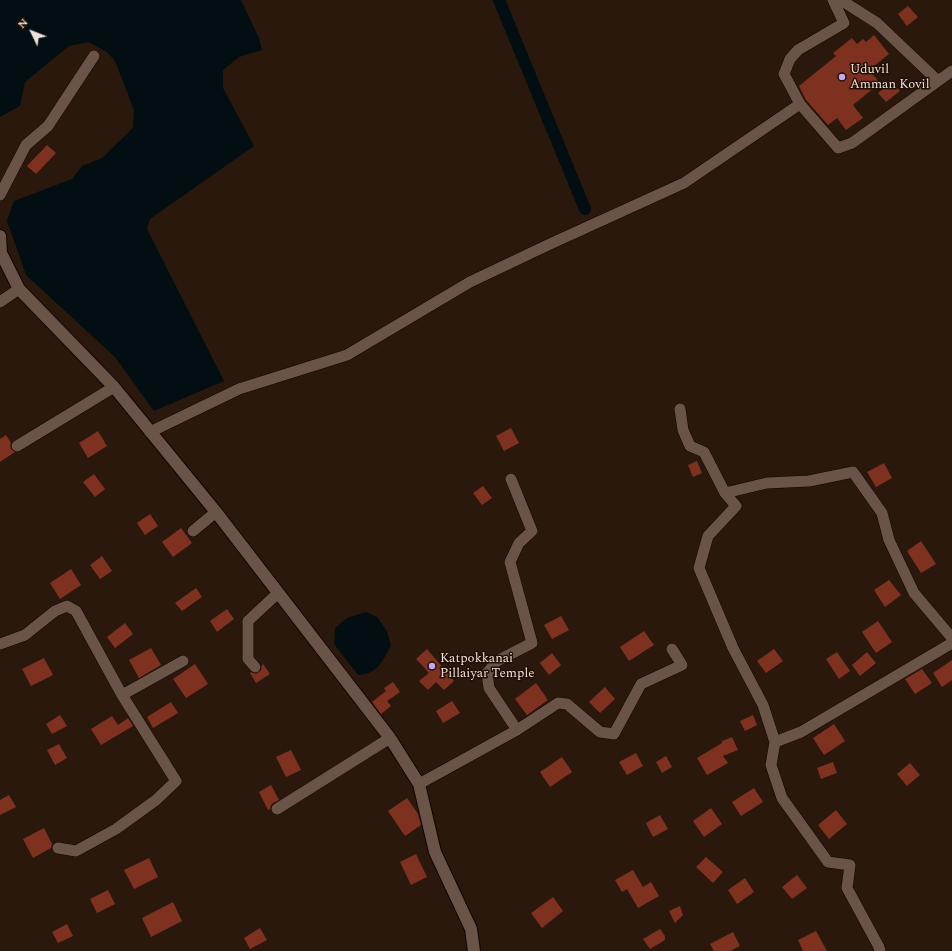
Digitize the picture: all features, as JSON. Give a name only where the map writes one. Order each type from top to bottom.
[{"type":"street","points":[[833,0],[844,23],[798,50],[790,59],[784,74],[800,104],[838,148],[852,143],[952,71]]},
{"type":"street","points":[[841,0],[877,23],[938,81]]},
{"type":"street","points":[[0,195],[26,145],[48,126],[94,56]]},
{"type":"street","points":[[150,432],[239,389],[347,355],[470,282],[684,183],[800,104]]},
{"type":"street","points":[[0,236],[1,253],[18,289],[114,387],[216,512],[390,738],[419,784],[435,852],[471,929],[474,951]]},
{"type":"street","points":[[0,302],[18,289]]},
{"type":"street","points":[[17,446],[114,387]]},
{"type":"street","points":[[680,409],[683,430],[690,446],[704,452],[725,493],[736,506],[708,536],[700,568],[733,648],[764,705],[775,742],[771,765],[782,798],[828,862],[850,865],[847,888],[880,951]]},
{"type":"street","points":[[725,493],[767,483],[809,482],[853,472],[882,513],[889,540],[914,593],[952,638]]},
{"type":"street","points":[[511,479],[532,531],[519,543],[510,562],[532,643],[496,660],[487,673],[489,688],[517,730]]},
{"type":"street","points":[[193,531],[216,512]]},
{"type":"street","points":[[255,667],[248,659],[248,621],[278,593]]},
{"type":"street","points":[[0,644],[25,635],[55,611],[67,606],[76,611],[122,695],[176,781],[156,800],[116,829],[76,851],[58,848]]},
{"type":"street","points":[[775,742],[801,732],[952,643]]},
{"type":"street","points":[[419,784],[517,730],[558,703],[567,704],[600,732],[614,734],[641,684],[682,664],[672,649]]},
{"type":"street","points":[[122,695],[183,661]]},
{"type":"street","points":[[277,809],[390,738]]},
{"type":"shaded area","points":[[0,0],[241,0],[259,38],[262,50],[239,57],[223,70],[223,88],[254,146],[150,219],[147,229],[224,381],[154,411],[115,357],[26,275],[7,221],[14,201],[72,179],[82,166],[102,158],[133,128],[134,110],[115,61],[107,52],[88,42],[69,46],[25,82],[20,106],[0,117]]},
{"type":"shaded area","points":[[366,612],[377,617],[387,631],[391,646],[379,666],[370,672],[358,675],[334,644],[335,628],[347,618]]},
{"type":"building","points":[[908,6],[918,17],[907,26],[898,14]]},
{"type":"building","name":"Uduvil Amman Kovil","points":[[874,35],[889,54],[869,70],[880,83],[853,105],[863,118],[846,130],[837,118],[828,125],[806,100],[799,86],[836,56],[833,53],[852,38],[857,44],[863,39],[866,42]]},
{"type":"building","points":[[892,82],[900,91],[886,102],[878,93]]},
{"type":"building","points":[[47,145],[56,153],[36,174],[27,166]]},
{"type":"building","points":[[511,428],[519,443],[504,451],[496,436]]},
{"type":"building","points":[[98,431],[107,446],[88,458],[79,443]]},
{"type":"building","points":[[6,435],[11,443],[11,449],[15,452],[0,462],[0,439]]},
{"type":"building","points":[[697,461],[702,473],[693,477],[688,465]]},
{"type":"building","points":[[884,463],[892,478],[876,487],[867,472]]},
{"type":"building","points":[[94,474],[105,489],[95,497],[83,482]]},
{"type":"building","points":[[483,486],[492,498],[482,505],[473,493]]},
{"type":"building","points":[[150,514],[158,526],[145,535],[137,523]]},
{"type":"building","points":[[181,528],[192,543],[173,557],[162,542]]},
{"type":"building","points":[[921,541],[936,564],[921,573],[907,551]]},
{"type":"building","points":[[102,556],[112,571],[100,579],[90,565]]},
{"type":"building","points":[[71,569],[81,585],[60,599],[50,583]]},
{"type":"building","points":[[889,580],[901,595],[885,607],[874,590]]},
{"type":"building","points":[[196,588],[202,597],[182,611],[175,603]]},
{"type":"building","points":[[227,609],[234,619],[217,632],[210,621]]},
{"type":"building","points":[[561,616],[569,630],[552,639],[544,625]]},
{"type":"building","points":[[878,621],[892,642],[876,653],[862,632]]},
{"type":"building","points":[[125,623],[133,634],[115,648],[107,637]]},
{"type":"building","points":[[644,631],[654,645],[629,661],[620,647]]},
{"type":"building","points":[[151,648],[161,665],[139,678],[129,660]]},
{"type":"building","name":"Katpokkanai Pillaiyar Temple","points":[[427,649],[454,681],[444,690],[436,682],[428,690],[419,681],[429,673],[416,659]]},
{"type":"building","points":[[774,649],[783,661],[766,673],[757,661]]},
{"type":"building","points":[[837,652],[850,671],[839,679],[826,659]]},
{"type":"building","points":[[867,652],[876,663],[860,676],[852,665]]},
{"type":"building","points":[[552,653],[561,665],[549,675],[540,663]]},
{"type":"building","points":[[44,658],[53,675],[31,686],[22,669]]},
{"type":"building","points":[[952,660],[952,680],[942,687],[933,673]]},
{"type":"building","points":[[195,664],[208,684],[186,698],[173,679]]},
{"type":"building","points":[[263,664],[270,674],[256,683],[250,673],[256,674],[259,672]]},
{"type":"building","points":[[922,669],[932,683],[915,694],[905,679]]},
{"type":"building","points":[[393,682],[400,692],[387,701],[391,706],[381,714],[372,702],[386,691],[384,688]]},
{"type":"building","points":[[536,683],[548,700],[527,715],[515,699]]},
{"type":"building","points":[[605,687],[615,699],[600,713],[589,702]]},
{"type":"building","points":[[452,701],[460,713],[443,723],[436,711]]},
{"type":"building","points":[[171,702],[178,713],[153,728],[147,717]]},
{"type":"building","points":[[60,715],[67,726],[52,734],[46,724]]},
{"type":"building","points":[[753,715],[757,725],[745,731],[740,721]]},
{"type":"building","points":[[112,716],[118,725],[128,718],[133,726],[101,745],[91,729]]},
{"type":"building","points":[[834,724],[845,741],[824,755],[813,738]]},
{"type":"building","points":[[732,737],[738,750],[723,756],[728,763],[707,775],[697,758],[722,743],[722,741]]},
{"type":"building","points":[[59,744],[67,758],[55,765],[47,750]]},
{"type":"building","points":[[291,750],[301,770],[286,777],[276,757]]},
{"type":"building","points":[[636,753],[643,766],[627,775],[619,762]]},
{"type":"building","points":[[666,756],[672,767],[662,773],[656,762]]},
{"type":"building","points":[[562,757],[572,772],[550,787],[540,772]]},
{"type":"building","points":[[833,762],[837,773],[821,779],[817,768]]},
{"type":"building","points":[[910,763],[920,775],[907,786],[897,774]]},
{"type":"building","points":[[271,785],[279,800],[273,803],[268,810],[259,792]]},
{"type":"building","points":[[754,788],[763,802],[741,816],[732,802]]},
{"type":"building","points":[[9,795],[16,807],[0,815],[0,800]]},
{"type":"building","points":[[407,798],[418,814],[421,825],[405,836],[388,811]]},
{"type":"building","points":[[711,808],[722,824],[704,837],[693,821]]},
{"type":"building","points":[[836,810],[847,824],[829,839],[818,825]]},
{"type":"building","points":[[660,815],[668,829],[653,837],[646,823]]},
{"type":"building","points":[[44,828],[52,844],[51,848],[33,858],[23,839]]},
{"type":"building","points":[[416,854],[427,877],[411,885],[400,862]]},
{"type":"building","points":[[706,857],[723,872],[713,883],[696,867]]},
{"type":"building","points":[[149,858],[158,877],[134,889],[124,870]]},
{"type":"building","points":[[633,870],[643,887],[651,882],[659,896],[638,908],[627,889],[622,892],[615,880]]},
{"type":"building","points":[[797,875],[807,888],[792,899],[782,887]]},
{"type":"building","points":[[745,878],[754,892],[737,904],[728,890]]},
{"type":"building","points":[[108,890],[115,904],[97,913],[90,899]]},
{"type":"building","points":[[553,897],[563,911],[542,928],[531,913]]},
{"type":"building","points":[[173,902],[182,921],[151,937],[142,918]]},
{"type":"building","points":[[680,906],[683,915],[675,923],[669,911]]},
{"type":"building","points":[[67,924],[73,936],[58,943],[52,932]]},
{"type":"building","points":[[260,928],[267,940],[250,949],[244,938]]},
{"type":"building","points":[[660,929],[665,936],[665,940],[650,949],[643,939]]},
{"type":"building","points":[[816,931],[827,951],[803,951],[798,940]]},
{"type":"building","points":[[733,932],[740,946],[730,951],[714,951],[710,944]]},
{"type":"waterway","points":[[499,0],[585,209]]},
{"type":"place","name":"Uduvil Amman Kovil","points":[[842,77]]},
{"type":"place","name":"Katpokkanai Pillaiyar Temple","points":[[432,666]]}]
